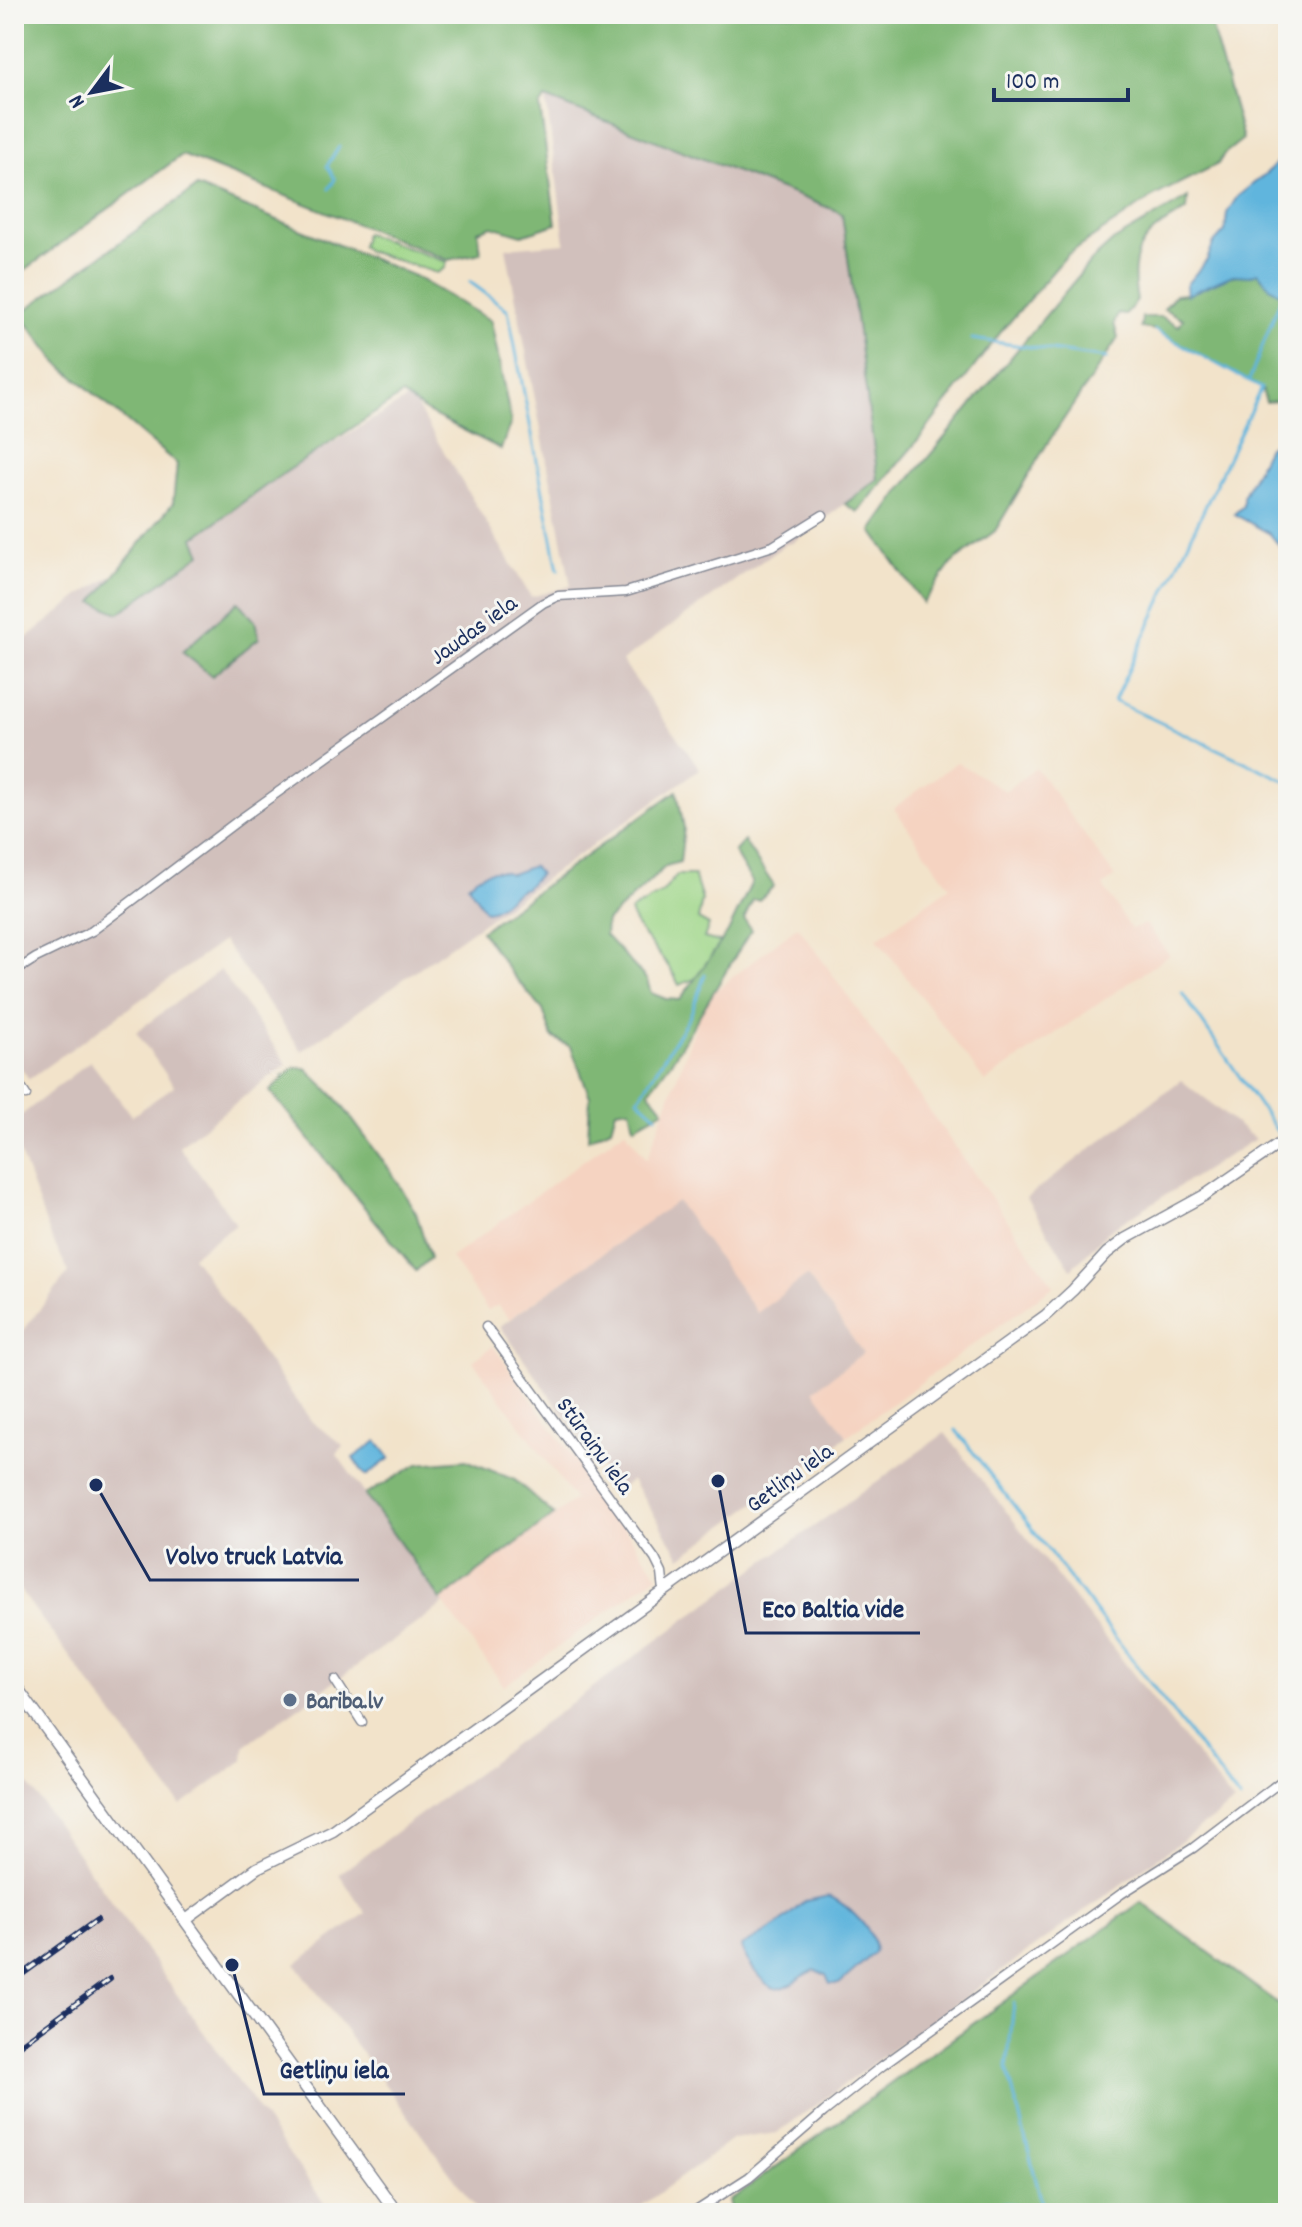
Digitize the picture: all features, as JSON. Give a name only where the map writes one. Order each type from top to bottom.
[{"type":"main road","points":[[14,1684],[397,2213]]},
{"type":"street","name":"Jaudas iela","points":[[14,972],[92,931],[239,820],[543,603],[558,596],[626,592],[773,546],[823,515]]},
{"type":"street","points":[[14,1077],[26,1095]]},
{"type":"street","name":"Getliņu iela","points":[[186,1920],[257,1868],[333,1831],[1046,1315],[1125,1239],[1205,1195],[1288,1138]]},
{"type":"street","name":"Stūraiņu iela","points":[[486,1327],[655,1559],[662,1573],[664,1591]]},
{"type":"street","points":[[335,1680],[362,1722]]},
{"type":"street","points":[[693,2213],[749,2177],[882,2066],[1121,1894],[1193,1848],[1288,1776]]},
{"type":"shaded area","points":[[546,98],[842,214],[878,479],[622,661],[700,769],[302,1051],[223,941],[29,1079],[14,1058],[14,648],[80,596],[201,520],[411,397],[531,597],[571,586],[506,248],[565,243]]},
{"type":"shaded area","points":[[957,762],[1005,791],[1036,768],[1115,877],[1103,886],[1131,929],[1146,924],[1169,955],[985,1082],[877,938],[950,887],[894,808]]},
{"type":"shaded area","points":[[798,926],[1054,1286],[847,1436],[813,1390],[863,1353],[808,1277],[757,1314],[677,1202],[509,1319],[498,1305],[488,1311],[451,1258],[625,1130],[647,1159],[706,998]]},
{"type":"shaded area","points":[[220,970],[287,1064],[179,1146],[236,1224],[192,1256],[312,1422],[343,1445],[337,1455],[444,1604],[244,1746],[243,1760],[181,1806],[14,1582],[14,1342],[69,1272],[51,1237],[14,1137],[14,1121],[90,1061],[132,1116],[174,1086],[136,1032]]},
{"type":"shaded area","points":[[1181,1080],[1255,1139],[1111,1229],[1071,1269],[1026,1198]]},
{"type":"shaded area","points":[[677,1201],[757,1313],[807,1276],[863,1353],[814,1390],[847,1436],[681,1557],[632,1480],[618,1490],[500,1326]]},
{"type":"shaded area","points":[[493,1346],[658,1575],[504,1686],[441,1600],[575,1500],[473,1361]]},
{"type":"shaded area","points":[[945,1433],[1234,1803],[777,2133],[733,2139],[632,2213],[480,2213],[296,1964],[366,1913],[339,1874],[754,1569]]},
{"type":"shaded area","points":[[22,1775],[331,2213],[14,2213],[14,1781]]},
{"type":"green space","points":[[14,14],[1208,14],[1243,139],[1224,154],[1218,164],[1156,195],[1067,255],[1001,332],[858,512],[845,504],[878,479],[842,214],[837,211],[546,98],[540,107],[556,224],[522,235],[492,226],[478,231],[481,253],[448,260],[182,155],[14,278]]},
{"type":"green space","points":[[197,187],[414,276],[491,321],[511,422],[501,449],[427,412],[402,395],[268,484],[194,538],[201,554],[119,613],[93,602],[173,503],[177,464],[58,363],[20,314]]},
{"type":"green space","points":[[1188,197],[1187,210],[1159,227],[1142,245],[1135,268],[1137,301],[1125,315],[1118,314],[1114,323],[1118,338],[1047,444],[995,531],[952,563],[923,603],[872,531],[901,490],[1090,262],[1113,241]]},
{"type":"green space","points":[[365,233],[447,262],[445,268],[437,273],[367,251],[361,246]]},
{"type":"green space","points":[[1258,272],[1270,287],[1288,298],[1288,400],[1266,402],[1261,388],[1155,330],[1141,328],[1142,317],[1161,317],[1179,326],[1183,319],[1164,309],[1175,295],[1195,291],[1229,277]]},
{"type":"green space","points":[[238,602],[255,621],[259,638],[212,676],[182,652]]},
{"type":"green space","points":[[677,791],[684,828],[680,862],[666,866],[606,922],[605,935],[647,980],[651,993],[680,1000],[728,932],[752,882],[734,852],[744,841],[774,886],[759,900],[753,900],[744,919],[751,930],[673,1059],[649,1091],[664,1110],[634,1127],[630,1108],[616,1110],[611,1128],[588,1139],[590,1097],[571,1047],[552,1037],[543,1010],[481,931]]},
{"type":"green space","points":[[677,875],[694,875],[702,900],[698,919],[709,925],[704,938],[727,944],[705,975],[679,985],[668,965],[640,931],[630,911],[662,893]]},
{"type":"green space","points":[[293,1068],[306,1068],[337,1099],[392,1173],[416,1213],[430,1258],[416,1271],[270,1091]]},
{"type":"green space","points":[[466,1460],[515,1480],[554,1515],[441,1600],[365,1495],[418,1464]]},
{"type":"green space","points":[[1141,1902],[1288,2011],[1288,2213],[732,2213],[729,2201]]},
{"type":"water","points":[[1288,155],[1288,298],[1270,287],[1258,273],[1233,275],[1187,295],[1186,285],[1225,231],[1227,213],[1237,197]]},
{"type":"water","points":[[1281,441],[1288,442],[1288,551],[1283,550],[1270,534],[1234,514],[1243,506],[1243,497],[1268,447]]},
{"type":"water","points":[[533,866],[539,874],[526,888],[491,910],[485,911],[468,885],[488,872],[511,874]]},
{"type":"water","points":[[377,1441],[390,1458],[366,1476],[353,1458]]},
{"type":"water","points":[[829,1896],[844,1905],[866,1928],[874,1945],[874,1953],[839,1984],[830,1984],[826,1975],[815,1970],[783,1988],[770,1986],[754,1970],[742,1946],[777,1926],[805,1901]]},
{"type":"waterway","points":[[329,189],[335,179],[327,166],[339,147]]},
{"type":"waterway","points":[[470,282],[508,310],[558,570]]},
{"type":"waterway","points":[[1249,381],[1282,295]]},
{"type":"waterway","points":[[1155,330],[1261,388],[1114,701],[1288,782]]},
{"type":"waterway","points":[[972,339],[1107,358]]},
{"type":"waterway","points":[[657,1116],[638,1099],[690,1016],[705,975]]},
{"type":"waterway","points":[[1182,993],[1279,1134]]},
{"type":"waterway","points":[[956,1430],[1240,1800]]},
{"type":"waterway","points":[[1014,2003],[1007,2068],[1042,2203]]},
{"type":"waterway","points":[[1002,2203],[1048,2213]]},
{"type":"railway","points":[[14,1980],[97,1920]]},
{"type":"railway","points":[[14,2049],[110,1979]]},
{"type":"place","name":"Eco Baltia vide","points":[[718,1481]]},
{"type":"place","name":"Volvo truck Latvia","points":[[96,1485]]},
{"type":"place","name":"Bariba.lv","points":[[290,1700]]},
{"type":"place","name":"Getliņu iela","points":[[232,1965]]}]
